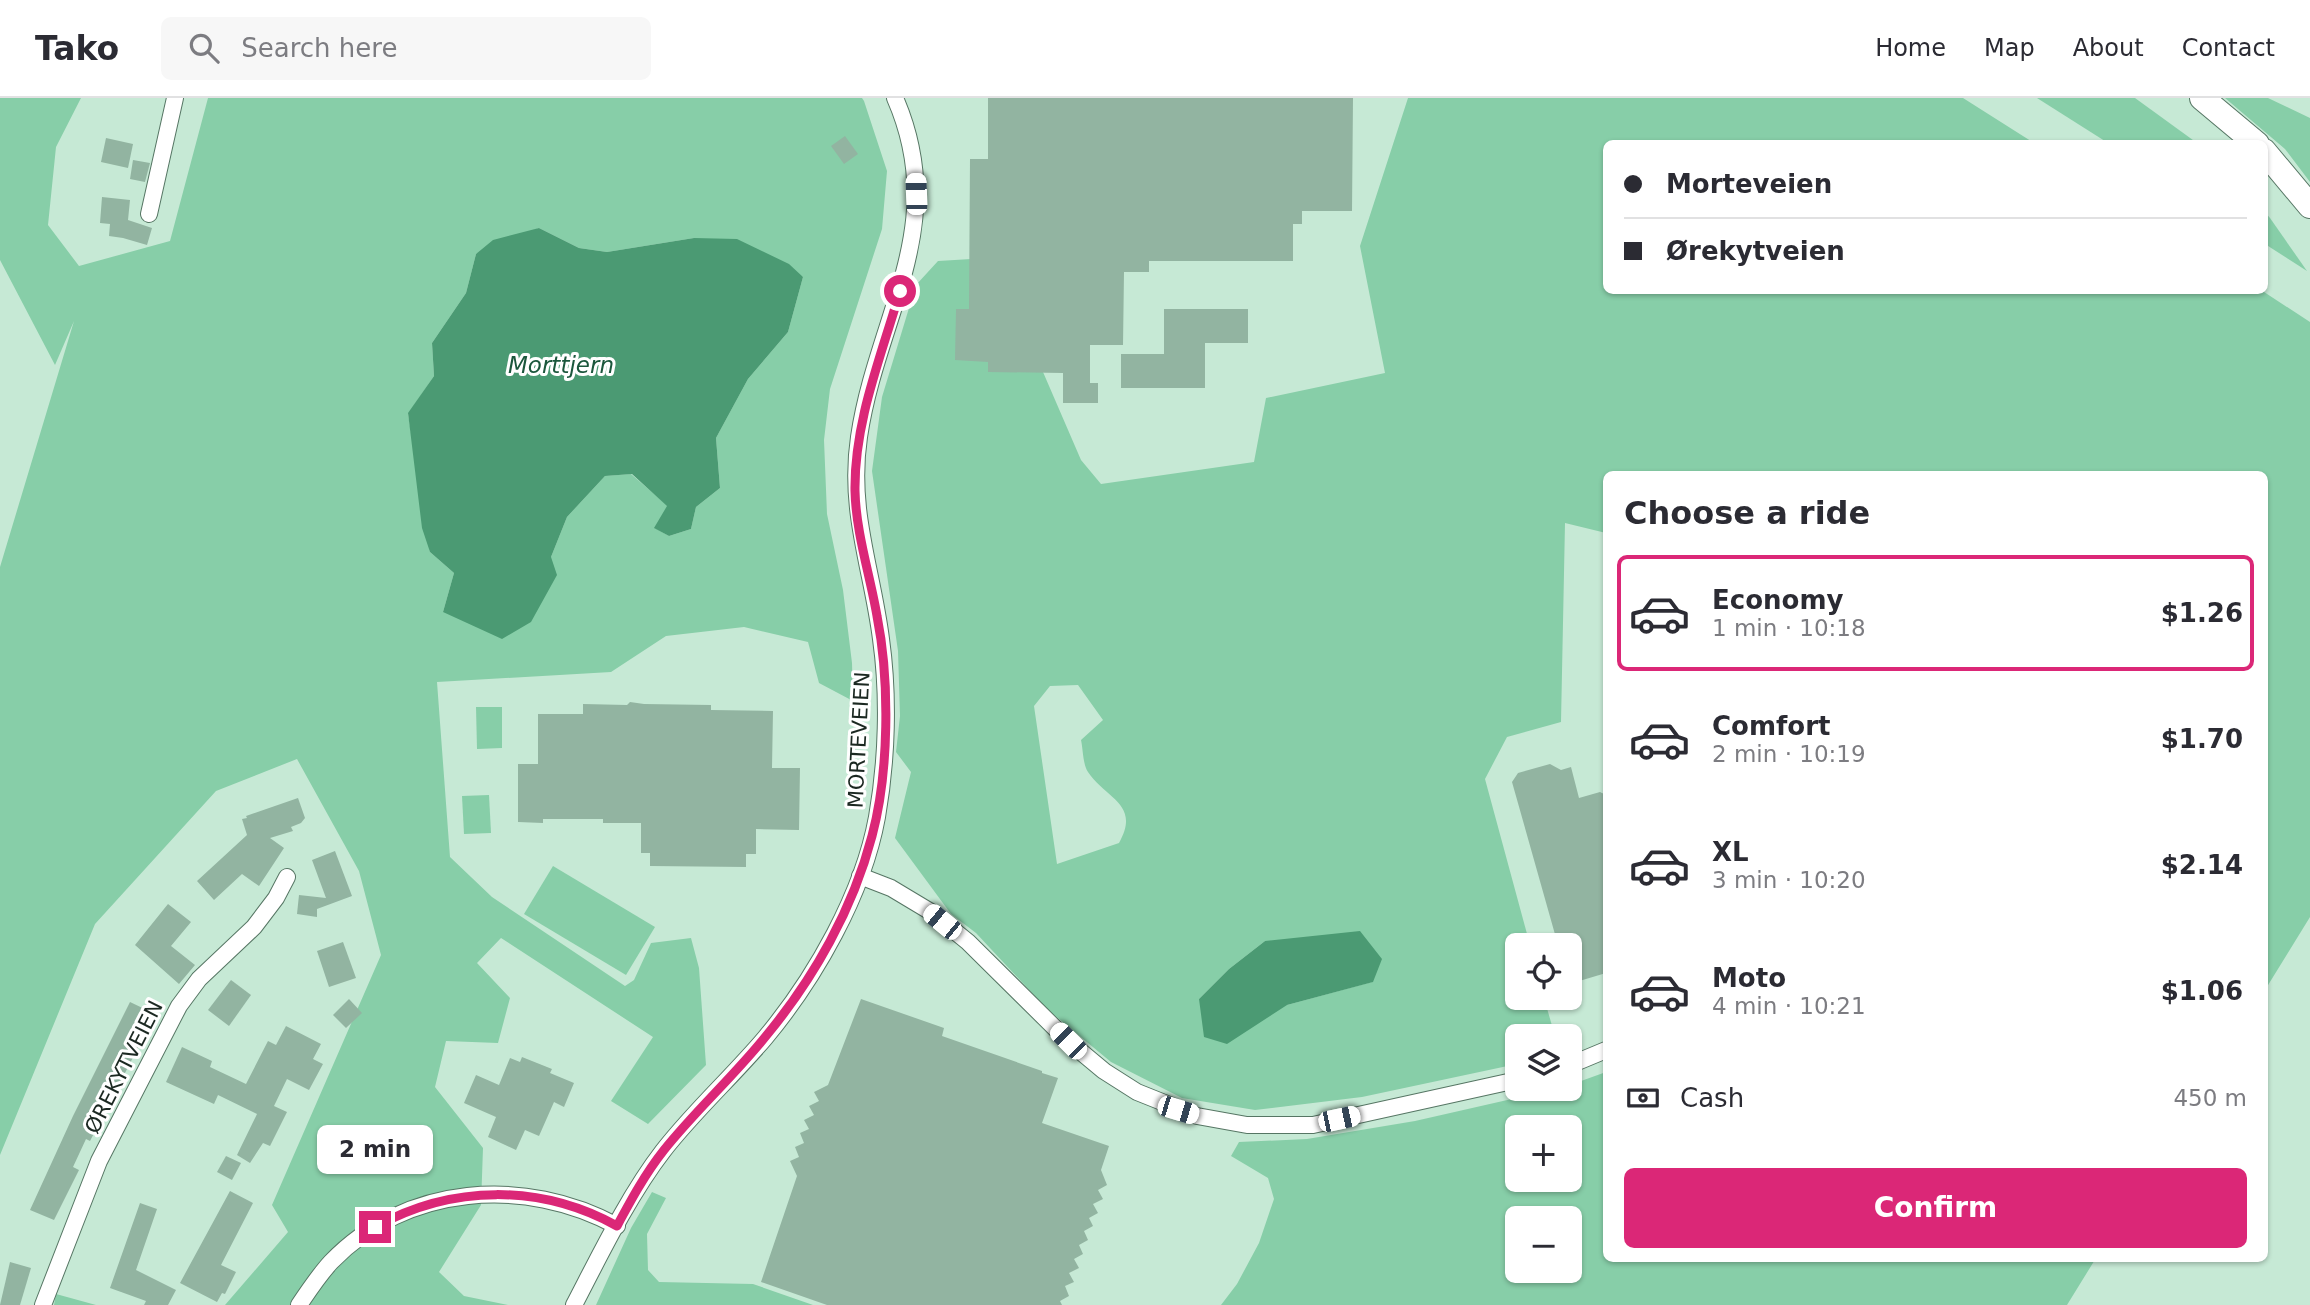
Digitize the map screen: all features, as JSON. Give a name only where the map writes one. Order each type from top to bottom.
[{"type":"main road","points":[[2202,98],[2252,140]]},
{"type":"main road","points":[[2268,156],[2310,206]]},
{"type":"street","points":[[149,214],[176,98]]},
{"type":"street","name":"MORTEVEIEN","points":[[574,1305],[639,1187],[664,1150],[766,1036],[794,1000],[830,941],[860,876],[873,834],[880,791],[884,685],[881,640],[856,508],[857,451],[866,407],[907,265],[916,215],[914,162],[906,125],[895,98]]},
{"type":"street","points":[[860,876],[891,888],[931,912],[968,942],[1095,1064],[1137,1092],[1178,1110],[1218,1121],[1247,1125],[1313,1125],[1505,1083]]},
{"type":"street","name":"ØREKYTVEIEN","points":[[43,1305],[99,1161],[179,1006],[199,979],[237,945],[259,920],[276,898],[287,877]]},
{"type":"street","points":[[1582,1061],[1603,1052]]},
{"type":"street","points":[[299,1305],[332,1262],[360,1237],[387,1221],[440,1202],[486,1194],[539,1197],[587,1211],[617,1226]]},
{"type":"shaded area","points":[[0,98],[81,98],[56,147],[48,225],[79,266],[170,241],[208,98],[862,98],[864,101],[887,171],[882,229],[830,389],[824,440],[827,514],[843,590],[852,663],[853,701],[819,683],[808,642],[744,627],[666,636],[611,672],[437,682],[450,857],[492,897],[625,986],[634,980],[651,943],[691,938],[699,968],[706,1065],[648,1124],[611,1101],[653,1037],[501,938],[477,963],[510,998],[498,1043],[446,1041],[435,1087],[483,1148],[481,1205],[439,1272],[464,1296],[508,1305],[225,1305],[288,1232],[272,1205],[381,955],[359,871],[297,759],[216,791],[95,924],[0,1155],[0,567],[74,321],[55,365],[0,260]],"holes":[[[539,228],[579,248],[607,252],[694,238],[803,277],[788,332],[748,379],[716,438],[720,488],[696,507],[691,529],[669,536],[655,528],[668,506],[631,474],[605,476],[567,517],[551,557],[443,612],[454,573],[430,552],[408,414],[434,376],[432,343],[466,293],[476,254]]]},
{"type":"shaded area","points":[[1408,98],[1963,98],[2029,140],[1603,140],[1603,294],[2267,294],[2310,322],[2310,917],[2268,985],[2268,471],[1603,471],[1603,532],[1565,523],[1561,722],[1507,737],[1485,779],[1527,933],[1505,933],[1505,1010],[1547,1010],[1552,1024],[1505,1024],[1505,1067],[1362,1097],[1255,1110],[1182,1098],[1111,1062],[1047,1009],[976,933],[951,914],[895,838],[911,772],[896,752],[900,716],[898,651],[872,471],[882,397],[916,285],[938,261],[988,258],[999,270],[1081,460],[1101,484],[1254,462],[1266,398],[1385,373],[1360,246]],"holes":[[[1078,685],[1103,720],[1081,740],[1086,769],[1119,803],[1126,819],[1125,830],[1119,843],[1057,864],[1034,706],[1050,686]],[[1265,941],[1372,982],[1287,1005],[1199,999],[1229,969]]]},
{"type":"shaded area","points":[[2037,98],[2135,98],[2193,140],[2103,140]]},
{"type":"shaded area","points":[[2225,98],[2268,98],[2310,118],[2310,182],[2285,149]]},
{"type":"shaded area","points":[[2268,216],[2270,218],[2307,271],[2268,246]]},
{"type":"shaded area","points":[[476,707],[502,707],[502,748],[477,749]]},
{"type":"shaded area","points":[[489,795],[491,833],[464,834],[462,796]]},
{"type":"shaded area","points":[[553,866],[655,927],[626,975],[524,914]]},
{"type":"shaded area","points":[[1603,1073],[1603,1262],[2094,1262],[2067,1305],[1221,1305],[1237,1284],[1259,1243],[1274,1199],[1268,1178],[1231,1156],[1239,1142],[1307,1139],[1415,1121],[1505,1101],[1582,1101],[1582,1081]]},
{"type":"shaded area","points":[[652,1192],[666,1198],[647,1234],[648,1270],[659,1282],[753,1284],[813,1305],[596,1305],[631,1228]]},
{"type":"shaded area","points":[[56,1294],[96,1305],[54,1305]]},
{"type":"water","name":"Morttjern","points":[[539,228],[579,248],[607,252],[694,238],[737,239],[789,264],[803,277],[788,332],[748,379],[716,438],[720,488],[696,507],[691,529],[669,536],[654,528],[667,506],[632,474],[605,476],[567,517],[551,557],[557,575],[531,622],[502,639],[443,612],[454,573],[430,552],[422,528],[408,413],[434,376],[432,343],[466,293],[476,254],[493,240]]},
{"type":"water","points":[[1360,931],[1382,959],[1373,982],[1287,1005],[1227,1044],[1204,1037],[1199,999],[1229,969],[1265,941]]},
{"type":"building","points":[[988,98],[1353,98],[1352,211],[1302,211],[1302,224],[1293,224],[1293,261],[1149,261],[1149,272],[1124,272],[1123,345],[1090,345],[1090,383],[1098,383],[1098,403],[1063,403],[1063,373],[988,372],[988,362],[955,360],[956,309],[969,309],[970,159],[988,159]]},
{"type":"building","points":[[845,136],[858,154],[844,164],[831,146]]},
{"type":"building","points":[[106,138],[133,144],[128,168],[101,162]]},
{"type":"building","points":[[133,160],[150,163],[145,182],[130,179]]},
{"type":"building","points":[[102,197],[130,200],[128,220],[152,228],[147,245],[109,236],[110,224],[100,223]]},
{"type":"building","points":[[1164,309],[1248,309],[1248,343],[1205,343],[1205,388],[1121,388],[1121,354],[1164,354]]},
{"type":"building","points":[[630,702],[711,705],[711,710],[773,711],[772,768],[800,768],[799,830],[756,829],[756,854],[746,854],[746,867],[650,866],[650,853],[641,853],[641,823],[603,823],[603,819],[543,819],[543,823],[518,822],[518,764],[538,764],[538,714],[583,714],[583,704],[627,705]]},
{"type":"building","points":[[1550,764],[1561,770],[1571,767],[1579,798],[1603,794],[1603,974],[1582,980],[1582,933],[1555,933],[1512,782],[1518,773]]},
{"type":"building","points":[[298,798],[305,818],[291,827],[293,831],[270,838],[284,848],[259,886],[242,874],[214,900],[197,881],[247,835],[242,819]]},
{"type":"building","points":[[335,851],[352,896],[317,909],[317,917],[297,914],[299,895],[326,898],[312,860]]},
{"type":"building","points":[[168,904],[191,922],[171,946],[195,965],[179,984],[135,945]]},
{"type":"building","points":[[343,942],[356,978],[329,987],[317,951]]},
{"type":"building","points":[[231,980],[251,995],[229,1026],[208,1010]]},
{"type":"building","points":[[349,999],[362,1013],[346,1028],[333,1015]]},
{"type":"building","points":[[861,999],[944,1028],[942,1036],[1058,1078],[1042,1123],[1109,1146],[1101,1170],[1107,1185],[1098,1190],[1103,1199],[1093,1204],[1098,1213],[1089,1218],[1093,1226],[1084,1231],[1088,1240],[1079,1245],[1083,1254],[1074,1259],[1079,1268],[1069,1273],[1074,1282],[1065,1286],[1069,1296],[1060,1301],[1062,1305],[827,1305],[761,1282],[797,1176],[790,1161],[799,1157],[795,1147],[804,1143],[800,1133],[809,1129],[804,1120],[814,1115],[809,1106],[819,1101],[814,1092],[828,1085]]},
{"type":"building","points":[[130,1002],[153,1013],[90,1141],[86,1139],[73,1167],[79,1170],[54,1220],[30,1210]]},
{"type":"building","points":[[286,1026],[321,1044],[313,1059],[323,1064],[309,1090],[287,1079],[274,1106],[287,1112],[270,1146],[263,1143],[250,1163],[237,1155],[257,1114],[218,1095],[214,1104],[166,1082],[182,1047],[212,1061],[210,1067],[246,1084],[268,1041],[276,1045]]},
{"type":"building","points":[[522,1057],[552,1069],[550,1073],[574,1083],[564,1107],[554,1102],[539,1136],[525,1130],[516,1150],[488,1137],[496,1117],[464,1103],[476,1075],[499,1085],[510,1058],[520,1062]]},
{"type":"building","points":[[226,1156],[241,1163],[232,1180],[217,1172]]},
{"type":"building","points":[[230,1191],[253,1203],[221,1265],[236,1272],[225,1294],[222,1293],[217,1302],[180,1283]]},
{"type":"building","points":[[140,1203],[157,1209],[136,1270],[176,1290],[168,1305],[144,1305],[146,1301],[110,1288]]},
{"type":"building","points":[[10,1262],[31,1268],[20,1305],[0,1305]]},
{"type":"route","points":[[375,1227],[426,1206],[454,1198],[486,1194],[524,1195],[556,1201],[587,1211],[617,1226],[664,1150],[766,1036],[794,1000],[819,960],[860,876],[877,816],[883,765],[884,663],[855,492],[860,430],[900,291]]}]
